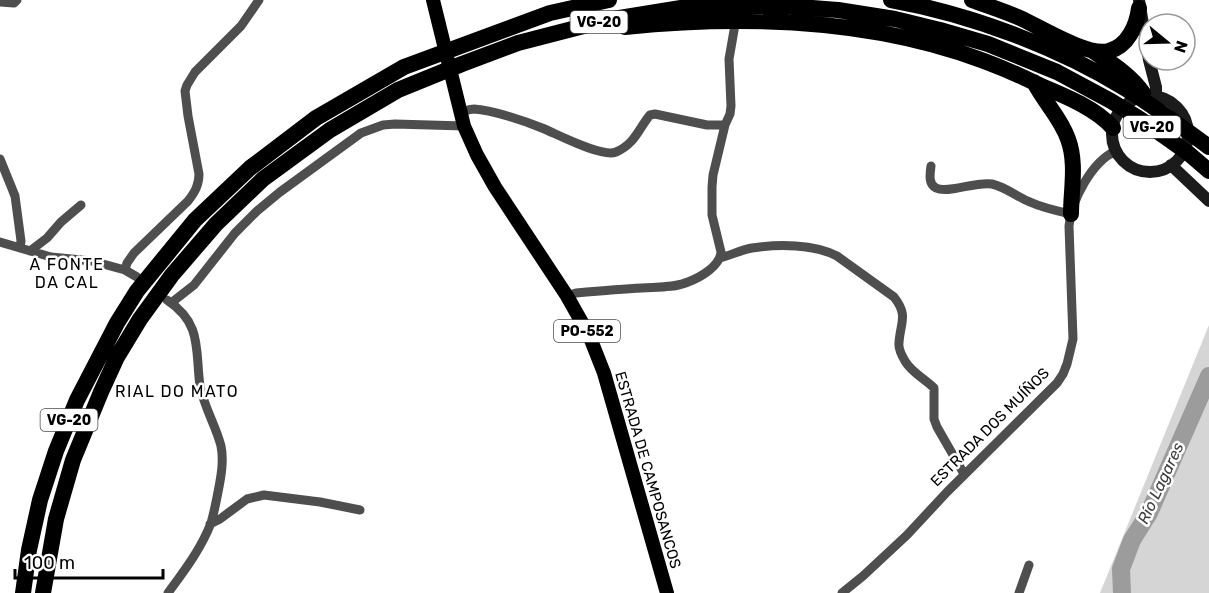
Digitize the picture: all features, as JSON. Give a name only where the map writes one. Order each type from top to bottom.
[{"type":"highway","points":[[550,13],[578,0]]},
{"type":"highway","name":"VG-20","points":[[43,593],[56,519],[73,460],[117,357],[195,220],[250,168],[315,118],[404,67],[550,13],[609,0]]},
{"type":"highway","name":"VG-20","points":[[891,0],[968,18],[1043,47],[1100,74],[1149,104],[1209,147]]},
{"type":"highway","points":[[972,0],[1019,18],[1092,51],[1129,77],[1150,96]]},
{"type":"highway","points":[[1092,51],[1111,51],[1123,44],[1133,30],[1139,4]]},
{"type":"highway","name":"VG-20","points":[[23,593],[39,500],[77,400],[117,323],[137,291],[165,270],[263,179],[330,130],[398,90],[518,43],[607,20],[681,8],[787,6],[838,10],[895,19],[988,44],[1057,72],[1111,100],[1188,153],[1209,171]]},
{"type":"highway","points":[[518,43],[534,45],[606,29],[669,23],[745,21],[817,25],[872,32],[919,42],[985,61],[1070,99],[1108,122],[1113,128]]},
{"type":"highway","points":[[1034,82],[1068,139],[1073,172],[1071,214]]},
{"type":"main road","name":"ESTRADA DE CAMPOSANCOS","points":[[433,0],[460,112],[477,155],[495,187],[567,296],[589,335],[604,373],[667,593]]},
{"type":"main road","points":[[1139,4],[1156,87],[1150,96]]},
{"type":"main road","points":[[1150,96],[1171,102],[1178,107],[1188,129],[1188,138],[1182,153],[1171,165],[1156,171],[1140,170],[1126,163],[1116,151],[1113,139],[1115,120],[1124,106],[1137,98],[1150,96]]},
{"type":"main road","points":[[1171,165],[1209,201]]},
{"type":"street","points":[[0,2],[14,3],[17,0]]},
{"type":"street","points":[[125,270],[127,262],[134,253],[194,193],[199,174],[188,116],[185,91],[187,85],[195,72],[240,26],[259,0]]},
{"type":"street","points":[[567,296],[585,292],[688,283],[705,273],[720,258],[721,252],[712,215],[712,187],[725,125],[730,114],[729,59],[740,0]]},
{"type":"street","points":[[460,112],[473,109],[517,119],[578,145],[612,153],[617,152],[635,137],[650,115],[655,114],[707,125],[725,125]]},
{"type":"street","points":[[168,593],[201,545],[210,524],[220,483],[222,459],[220,444],[201,387],[195,335],[183,316],[169,302],[194,285],[235,233],[257,211],[361,133],[383,125],[395,124],[464,126]]},
{"type":"street","name":"ESTRADA DOS MUÍÑOS","points":[[842,593],[907,535],[964,474],[1057,383],[1063,374],[1073,339],[1069,226],[1071,214],[1082,188],[1093,171],[1101,160],[1116,151]]},
{"type":"street","points":[[0,159],[15,196],[25,249]]},
{"type":"street","points":[[931,166],[930,179],[937,188],[958,188],[979,183],[993,184],[1040,207],[1071,214]]},
{"type":"street","points":[[25,249],[47,238],[81,205]]},
{"type":"street","points":[[0,242],[51,257],[92,261],[125,270],[137,277]]},
{"type":"street","points":[[720,258],[750,248],[769,246],[818,248],[837,256],[894,297],[903,312],[900,352],[906,364],[934,388],[934,419],[964,474]]},
{"type":"street","points":[[210,524],[247,499],[264,495],[360,510]]},
{"type":"street","points":[[1018,593],[1029,565]]},
{"type":"shaded area","points":[[1209,325],[1209,593],[1100,593]]},
{"type":"waterway","name":"Río Lagares","points":[[1122,593],[1121,569],[1132,540],[1149,513],[1209,376]]},
{"type":"district","name":"A FONTE DA CAL","points":[[67,273]]},
{"type":"district","name":"RIAL DO MATO","points":[[177,391]]}]
